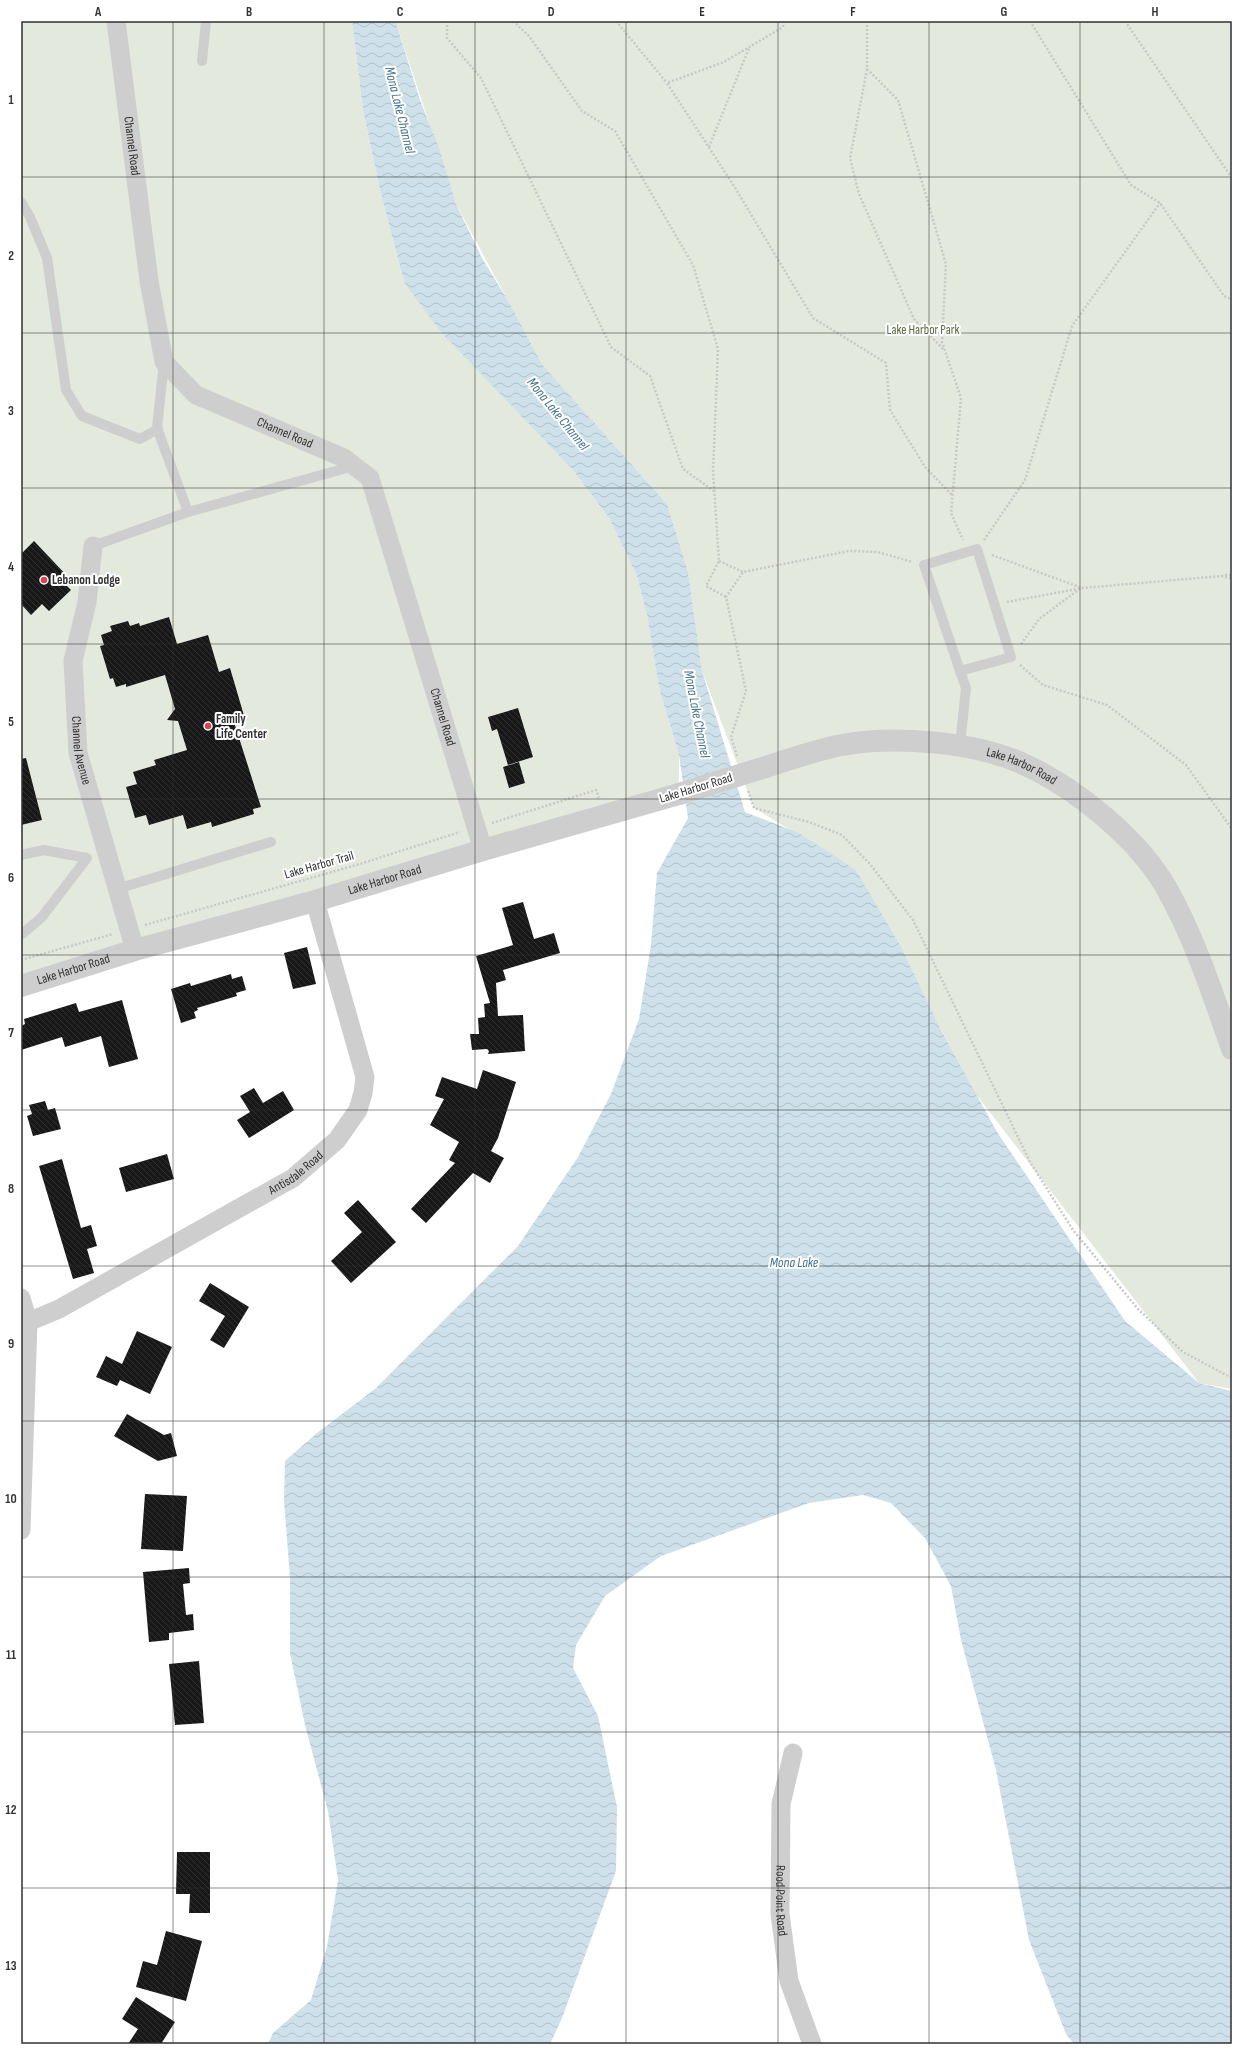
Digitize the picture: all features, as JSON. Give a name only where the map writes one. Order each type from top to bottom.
[{"type":"street","name":"Channel Road","points":[[116,21],[149,281],[164,362],[196,395],[344,458],[370,478],[483,850]]},
{"type":"street","name":"Channel Avenue","points":[[93,546],[87,602],[73,661],[78,754],[135,950]]},
{"type":"street","name":"Lake Harbor Road","points":[[21,986],[135,950],[315,901],[483,850],[679,794],[842,745],[894,740],[960,745],[1021,763],[1073,792],[1128,837],[1170,895],[1192,941],[1232,1049]]},
{"type":"street","name":"Antisdale Road","points":[[28,1322],[59,1309],[293,1178],[337,1140],[358,1110],[364,1093],[365,1077],[315,901]]},
{"type":"street","points":[[21,1298],[28,1322],[22,1453],[21,1530]]},
{"type":"street","name":"Rood Point Road","points":[[793,1753],[781,1804],[780,1914],[789,1981],[812,2044]]},
{"type":"lane","points":[[202,61],[206,21]]},
{"type":"lane","points":[[21,202],[30,217],[47,258],[66,390],[82,416],[140,439],[158,429]]},
{"type":"lane","points":[[164,362],[158,429],[188,512]]},
{"type":"lane","points":[[93,546],[188,512],[354,466]]},
{"type":"lane","points":[[960,671],[1011,657],[994,604],[973,550],[924,565],[960,671],[966,688],[960,745]]},
{"type":"lane","points":[[117,888],[271,842]]},
{"type":"lane","points":[[21,855],[44,850],[87,858],[107,852]]},
{"type":"lane","points":[[21,935],[42,917],[87,858]]},
{"type":"path","points":[[447,21],[447,38],[481,78],[611,347],[650,376],[683,469],[714,492]]},
{"type":"path","points":[[513,21],[529,36],[582,111],[615,131],[693,266],[718,349],[713,472],[719,561],[706,586],[726,597]]},
{"type":"path","points":[[616,21],[667,82],[813,318],[886,363],[890,410],[925,467],[952,495]]},
{"type":"path","points":[[667,82],[724,62],[783,28],[784,21]]},
{"type":"path","points":[[867,21],[868,69],[850,158],[859,194],[914,319],[945,352]]},
{"type":"path","points":[[1030,21],[1131,185],[1160,203],[1224,296],[1232,300]]},
{"type":"path","points":[[1125,21],[1232,178]]},
{"type":"path","points":[[709,148],[749,48]]},
{"type":"path","points":[[868,69],[898,100],[946,264],[942,342],[961,398],[951,513],[973,550],[1082,588]]},
{"type":"path","points":[[973,550],[1025,480],[1072,326],[1160,203]]},
{"type":"path","points":[[719,561],[743,572],[849,551],[878,552],[924,565]]},
{"type":"path","points":[[738,759],[731,737],[746,691],[726,597],[743,572]]},
{"type":"path","points":[[994,604],[1082,588],[1232,575]]},
{"type":"path","points":[[1222,576],[1232,579]]},
{"type":"path","points":[[1082,588],[1039,619],[1011,657],[1043,685],[1107,705],[1186,765],[1232,829]]},
{"type":"path","points":[[747,787],[754,808],[809,822],[842,835],[870,864],[913,920],[1030,1162],[1073,1230],[1138,1310],[1183,1352],[1232,1378]]},
{"type":"path","name":"Lake Harbor Trail","points":[[21,960],[360,864],[596,790],[605,815]]},
{"type":"green space","points":[[21,21],[352,21],[363,110],[380,190],[404,282],[572,469],[609,518],[637,576],[647,615],[659,688],[679,755],[679,794],[21,983]]},
{"type":"green space","name":"Lake Harbor Park","points":[[397,21],[1232,21],[1232,1389],[1199,1383],[975,1093],[856,870],[754,808],[702,671],[688,571],[667,504],[542,364],[456,204],[397,26]]},
{"type":"water","name":"Mona Lake","points":[[352,21],[397,21],[397,26],[420,100],[439,148],[456,204],[482,258],[510,304],[542,364],[667,504],[688,571],[702,671],[745,812],[799,833],[856,870],[902,949],[941,1030],[997,1132],[1125,1321],[1199,1383],[1232,1391],[1232,2044],[1074,2044],[1066,2034],[1029,1940],[996,1770],[961,1640],[951,1586],[925,1538],[891,1503],[863,1495],[809,1503],[661,1556],[605,1596],[576,1645],[573,1668],[598,1716],[617,1807],[616,1871],[562,2018],[550,2044],[268,2044],[273,2033],[311,2000],[327,1947],[338,1880],[328,1811],[305,1725],[290,1653],[290,1577],[284,1501],[285,1461],[317,1433],[375,1389],[518,1246],[578,1157],[611,1094],[639,1019],[651,945],[657,873],[688,818],[679,755],[659,688],[647,615],[637,576],[609,518],[572,469],[440,331],[404,282],[380,190],[363,110]]},
{"type":"building","name":"Lebanon Lodge","points":[[34,541],[69,578],[64,583],[71,590],[49,611],[42,604],[31,615],[21,604],[21,554]]},
{"type":"building","name":"Family Life Center","points":[[169,617],[177,644],[208,635],[219,672],[230,668],[245,719],[234,722],[261,807],[253,809],[254,814],[212,827],[211,822],[187,829],[183,815],[149,825],[146,815],[135,818],[126,787],[137,784],[133,772],[156,765],[154,760],[187,750],[178,721],[167,720],[175,709],[165,675],[126,687],[126,684],[116,687],[113,678],[110,679],[100,646],[104,645],[101,635],[112,631],[110,626],[128,621],[130,626],[139,623],[140,626]]},
{"type":"building","points":[[518,708],[533,757],[508,765],[497,729],[492,731],[488,717]]},
{"type":"building","points":[[26,758],[42,820],[21,825],[21,759]]},
{"type":"building","points":[[519,762],[525,783],[509,788],[503,767]]},
{"type":"building","points":[[523,902],[534,939],[554,933],[560,953],[503,970],[506,980],[496,983],[498,1016],[523,1015],[525,1051],[488,1054],[489,1051],[487,1049],[472,1050],[470,1034],[479,1034],[478,1018],[485,1017],[484,1004],[490,1003],[476,956],[513,945],[502,908]]},
{"type":"building","points":[[307,947],[316,984],[293,989],[284,953]]},
{"type":"building","points":[[231,974],[232,979],[242,976],[246,990],[236,993],[237,996],[197,1008],[198,1010],[194,1012],[196,1018],[181,1023],[171,989],[190,983],[191,986]]},
{"type":"building","points":[[122,1000],[138,1059],[109,1067],[101,1036],[65,1047],[62,1037],[21,1050],[21,1026],[25,1024],[24,1019],[76,1003],[79,1012]]},
{"type":"building","points":[[483,1070],[516,1082],[498,1138],[491,1151],[504,1158],[490,1183],[473,1173],[426,1223],[411,1209],[455,1163],[449,1160],[459,1142],[430,1125],[444,1099],[435,1096],[442,1077],[477,1089]]},
{"type":"building","points":[[254,1088],[263,1103],[283,1091],[294,1110],[249,1138],[237,1120],[250,1112],[240,1096]]},
{"type":"building","points":[[45,1101],[48,1110],[55,1108],[61,1129],[33,1136],[27,1116],[32,1114],[29,1105]]},
{"type":"building","points":[[167,1154],[174,1179],[126,1192],[119,1168]]},
{"type":"building","points":[[62,1159],[81,1228],[91,1225],[97,1246],[87,1249],[94,1273],[73,1279],[39,1166]]},
{"type":"building","points":[[358,1200],[396,1242],[351,1283],[331,1261],[362,1232],[344,1213]]},
{"type":"building","points":[[210,1283],[249,1307],[224,1348],[210,1340],[225,1316],[199,1301]]},
{"type":"building","points":[[137,1331],[172,1347],[150,1394],[120,1380],[117,1386],[96,1377],[106,1356],[122,1364]]},
{"type":"building","points":[[127,1414],[164,1435],[171,1433],[177,1456],[158,1461],[114,1436]]},
{"type":"building","points":[[145,1494],[187,1496],[183,1551],[141,1549]]},
{"type":"building","points":[[189,1568],[190,1583],[183,1584],[186,1615],[193,1614],[194,1630],[169,1633],[169,1640],[149,1642],[143,1572]]},
{"type":"building","points":[[199,1661],[204,1723],[175,1725],[169,1664]]},
{"type":"building","points":[[177,1852],[210,1852],[210,1913],[189,1913],[190,1894],[176,1894]]},
{"type":"building","points":[[166,1931],[202,1941],[186,2001],[136,1987],[143,1961],[157,1965]]},
{"type":"building","points":[[136,1997],[175,2022],[161,2044],[128,2044],[138,2029],[122,2019]]},
{"type":"place","name":"Lebanon Lodge","points":[[44,580]]},
{"type":"place","name":"Family Life Center","points":[[208,726]]},
{"type":"water label","name":"Mona Lake Channel","points":[[400,110]]},
{"type":"water label","name":"Mona Lake Channel","points":[[558,414]]},
{"type":"water label","name":"Mona Lake Channel","points":[[697,714]]}]
